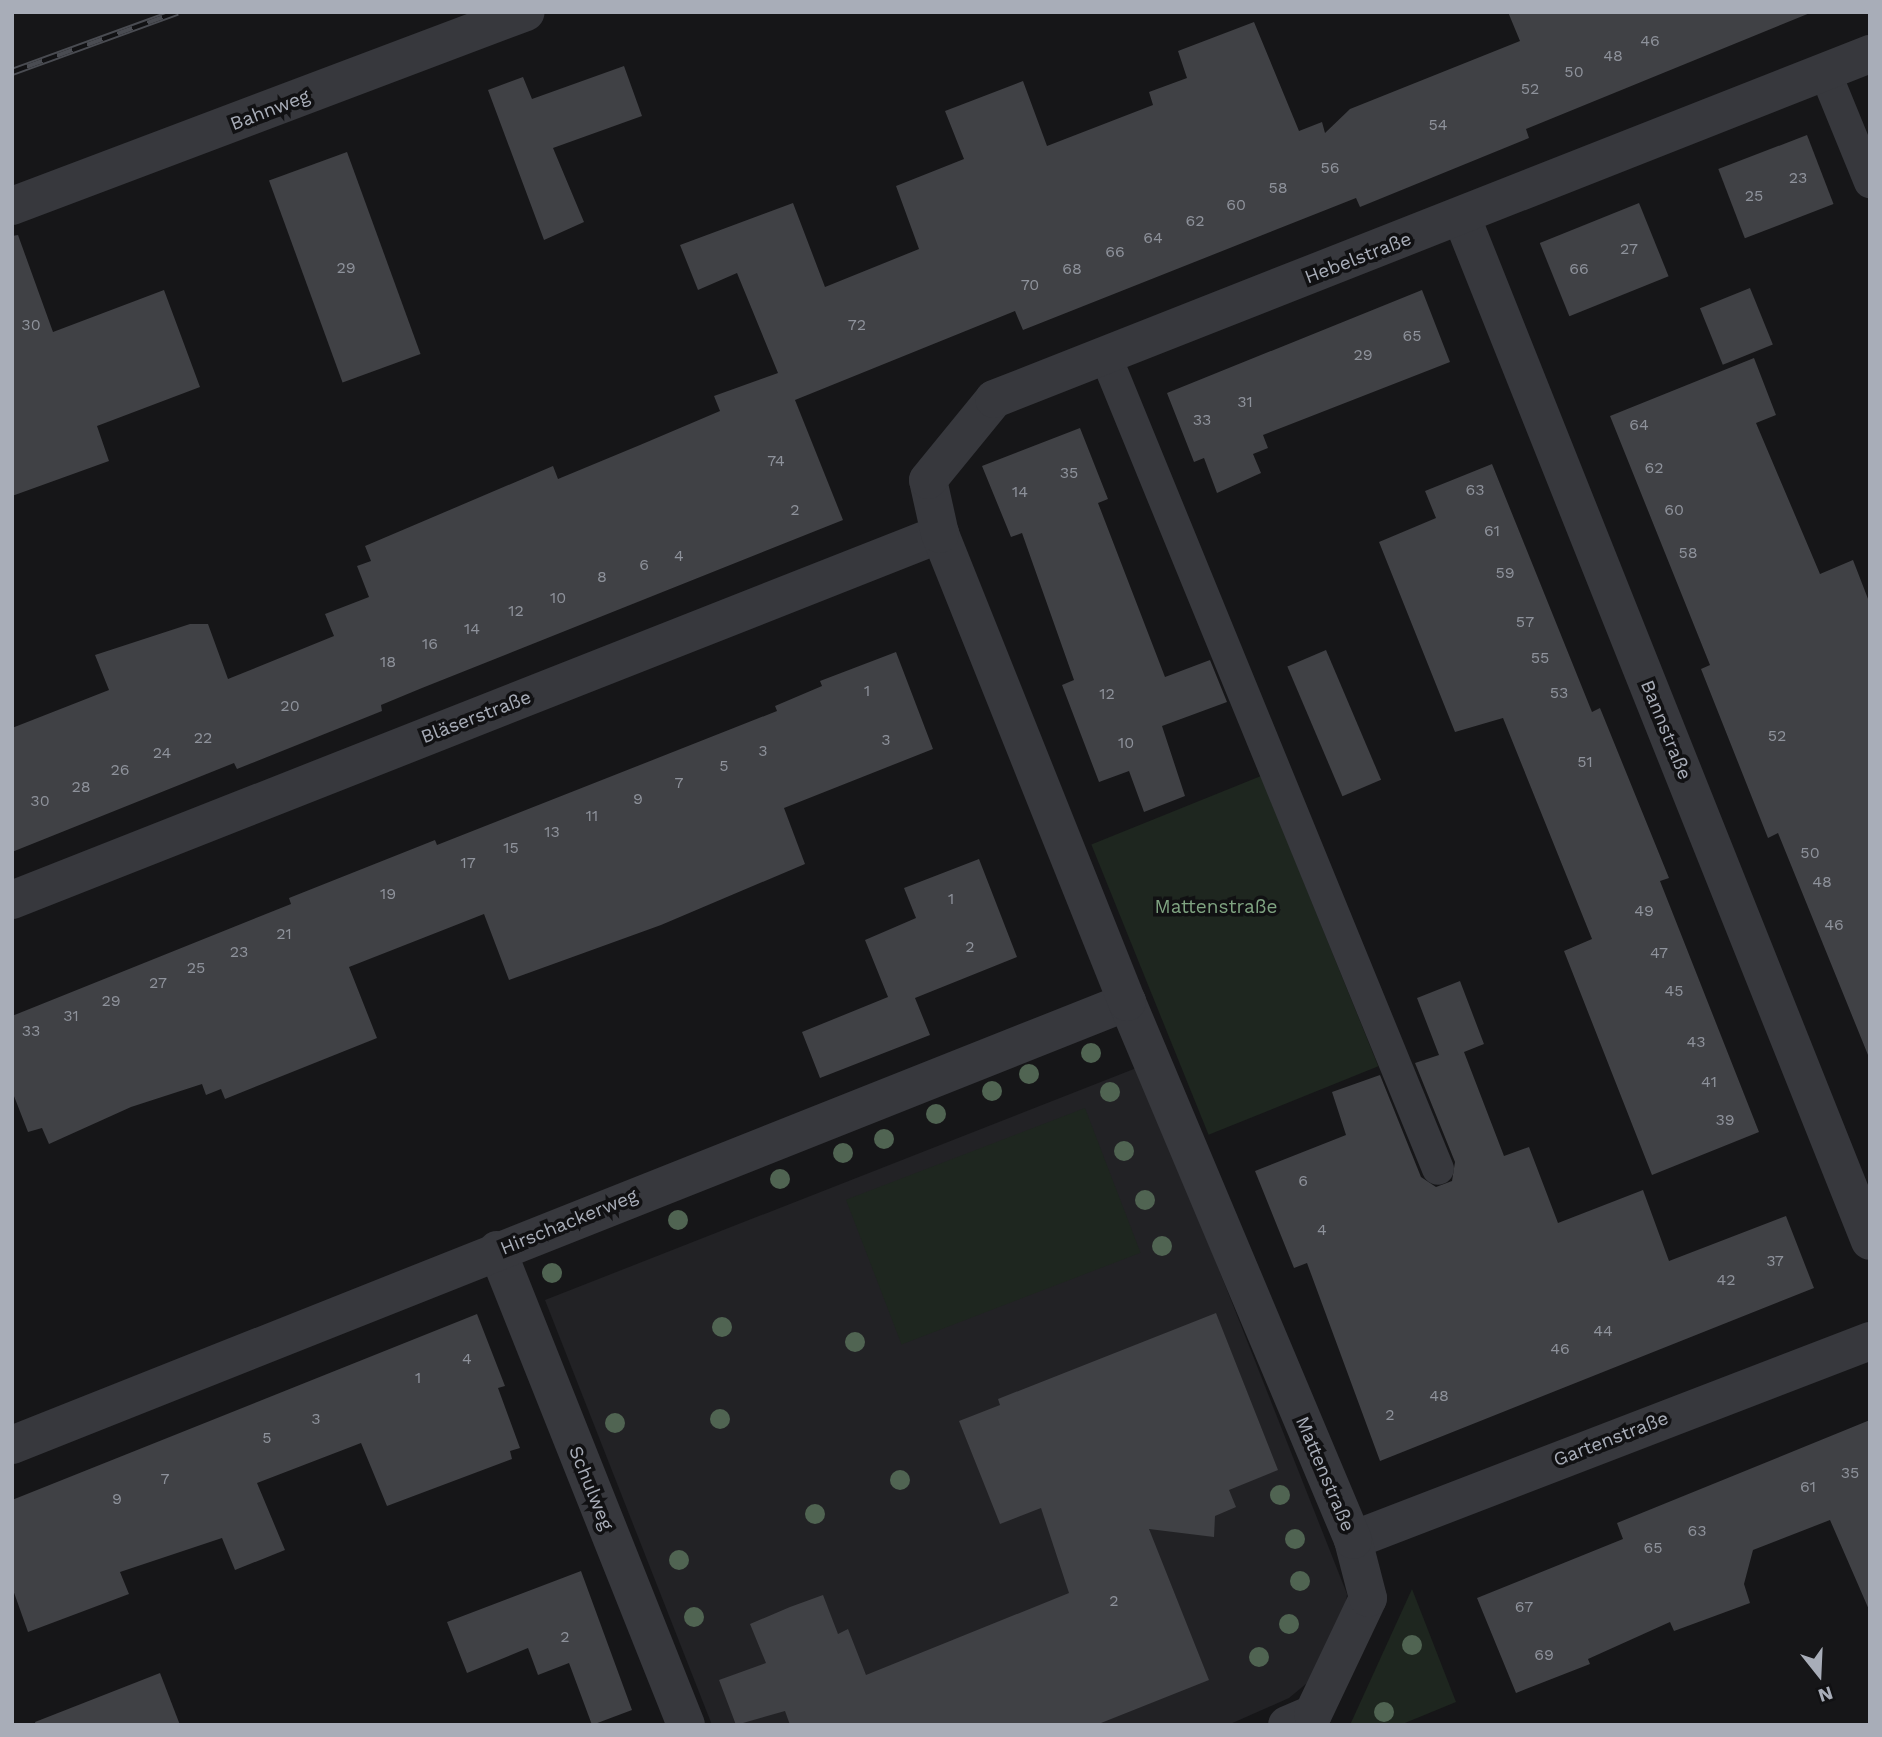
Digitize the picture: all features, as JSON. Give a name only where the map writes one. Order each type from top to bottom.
[{"type":"street","name":"Bahnweg","points":[[12,206],[527,12]]},
{"type":"street","name":"Hebelstraße","points":[[940,534],[928,480],[994,399],[1462,218],[1870,54]]},
{"type":"street","name":"Bannstraße","points":[[1462,218],[1870,1241]]},
{"type":"street","name":"Bläserstraße","points":[[12,900],[940,534]]},
{"type":"street","name":"Mattenstraße","points":[[940,534],[1127,1002],[1353,1540],[1368,1598],[1300,1719]]},
{"type":"street","name":"Hirschackerweg","points":[[12,1445],[497,1250],[1127,1002]]},
{"type":"street","name":"Schulweg","points":[[497,1250],[686,1725]]},
{"type":"street","name":"Gartenstraße","points":[[1353,1540],[1870,1340]]},
{"type":"lane","points":[[1825,72],[1870,182]]},
{"type":"lane","points":[[1106,356],[1438,1169]]},
{"type":"shaded area","points":[[1139,1067],[1347,1594],[1344,1626],[1318,1674],[1289,1698],[1228,1725],[712,1725],[545,1300]]},
{"type":"green space","name":"Mattenstraße","points":[[1261,776],[1378,1066],[1209,1135],[1091,845]]},
{"type":"green space","points":[[1085,1108],[1141,1253],[902,1344],[846,1200]]},
{"type":"green space","points":[[1412,1589],[1456,1702],[1400,1725],[1350,1725]]},
{"type":"building","points":[[1508,12],[1810,13],[1526,129],[1529,138],[1360,207],[1356,198],[1023,330],[1015,311],[795,400],[843,520],[422,688],[381,705],[382,711],[237,769],[234,763],[12,852],[12,728],[109,690],[95,655],[190,624],[208,624],[228,679],[334,636],[325,614],[369,597],[357,566],[371,561],[365,546],[553,466],[558,479],[640,445],[720,411],[714,396],[778,373],[737,273],[698,290],[680,245],[793,203],[825,287],[919,249],[896,186],[964,159],[945,111],[1023,81],[1047,146],[1153,105],[1149,92],[1187,78],[1178,51],[1254,22],[1299,131],[1322,122],[1325,133],[1350,109],[1520,41]]},
{"type":"building","points":[[624,66],[642,116],[553,148],[584,222],[544,240],[488,90],[523,77],[532,99]]},
{"type":"building","points":[[1807,135],[1834,204],[1745,238],[1718,169]]},
{"type":"building","points":[[347,152],[421,354],[343,382],[269,180]]},
{"type":"building","points":[[1639,203],[1669,276],[1569,316],[1540,243]]},
{"type":"building","points":[[18,235],[53,332],[164,290],[200,387],[97,426],[109,461],[12,496],[12,236]]},
{"type":"building","points":[[1750,288],[1773,345],[1723,365],[1700,308]]},
{"type":"building","points":[[1422,290],[1450,362],[1263,435],[1268,448],[1253,454],[1261,473],[1217,493],[1204,458],[1194,462],[1167,393]]},
{"type":"building","points":[[1754,358],[1776,415],[1756,423],[1820,574],[1853,560],[1870,604],[1868,1055],[1778,833],[1768,838],[1701,669],[1710,665],[1610,416]]},
{"type":"building","points":[[1080,428],[1108,499],[1098,503],[1165,677],[1210,660],[1227,702],[1162,726],[1185,796],[1144,812],[1129,771],[1099,782],[1062,685],[1074,680],[1022,533],[1011,537],[982,466]]},
{"type":"building","points":[[1492,464],[1592,712],[1600,708],[1669,878],[1660,881],[1759,1132],[1652,1175],[1564,951],[1592,939],[1503,718],[1455,732],[1379,542],[1436,518],[1425,491]]},
{"type":"building","points":[[1326,650],[1381,780],[1342,796],[1287,666]]},
{"type":"building","points":[[896,652],[933,749],[784,808],[805,864],[661,925],[509,980],[484,914],[349,967],[377,1038],[225,1099],[221,1089],[206,1095],[202,1084],[131,1107],[49,1144],[42,1128],[28,1132],[12,1091],[12,1016],[291,904],[289,898],[435,840],[437,845],[777,711],[775,706],[822,686],[820,681]]},
{"type":"building","points":[[979,859],[1017,957],[915,998],[930,1035],[820,1078],[802,1032],[888,997],[865,940],[916,918],[904,888]]},
{"type":"building","points":[[1460,981],[1484,1044],[1464,1052],[1504,1156],[1529,1147],[1558,1223],[1643,1190],[1669,1261],[1786,1216],[1814,1288],[1380,1461],[1307,1263],[1294,1268],[1255,1171],[1346,1135],[1332,1092],[1380,1075],[1421,1177],[1436,1187],[1452,1181],[1455,1162],[1415,1063],[1439,1055],[1417,998]]},
{"type":"building","points":[[1216,1313],[1278,1470],[1229,1490],[1236,1507],[1215,1516],[1214,1537],[1149,1529],[1209,1680],[1096,1725],[790,1725],[785,1711],[736,1725],[719,1680],[766,1663],[750,1624],[790,1607],[823,1595],[838,1634],[848,1629],[866,1675],[1069,1593],[1041,1508],[1000,1524],[959,1421],[1000,1405],[998,1399]]},
{"type":"building","points":[[477,1314],[505,1386],[498,1388],[520,1448],[510,1451],[512,1459],[387,1506],[361,1443],[257,1483],[285,1550],[235,1570],[222,1538],[120,1572],[129,1594],[28,1632],[12,1587],[12,1500]]},
{"type":"building","points":[[1870,1420],[1870,1612],[1830,1520],[1753,1550],[1744,1584],[1750,1603],[1674,1631],[1670,1622],[1588,1659],[1590,1664],[1516,1693],[1477,1598],[1623,1539],[1617,1523]]},
{"type":"building","points":[[581,1571],[632,1710],[592,1725],[569,1663],[538,1675],[528,1648],[467,1673],[447,1622]]},
{"type":"building","points":[[160,1673],[180,1725],[36,1725],[35,1722]]},
{"type":"railway","points":[[12,72],[177,12]]}]
